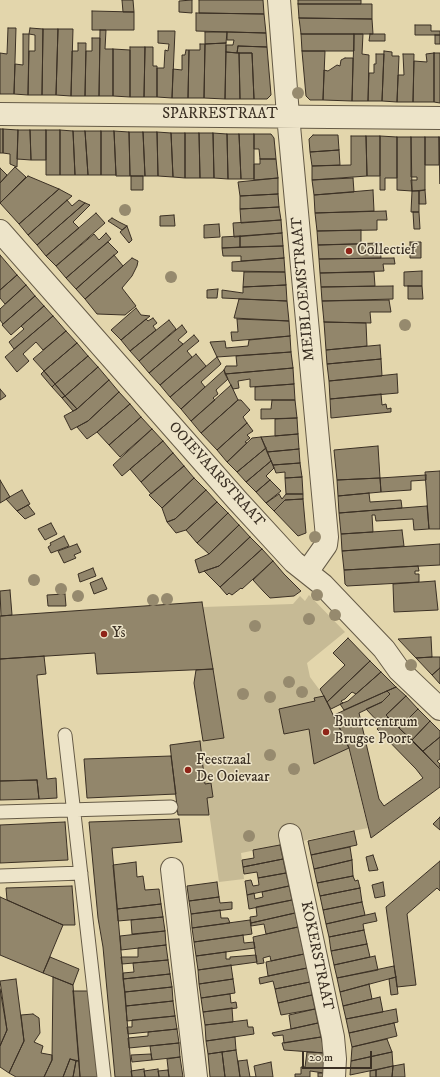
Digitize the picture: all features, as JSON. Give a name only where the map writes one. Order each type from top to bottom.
[{"type":"street","name":"MEIBLOEMSTRAAT","points":[[279,0],[288,115],[327,537],[326,545],[307,572]]},
{"type":"street","name":"SPARRESTRAAT","points":[[0,114],[288,115],[440,118]]},
{"type":"street","name":"OOIEVAARSTRAAT","points":[[0,231],[237,500],[294,562],[323,585],[384,649],[399,670],[440,710]]},
{"type":"street","name":"KOKERSTRAAT","points":[[290,835],[333,1036],[335,1059],[334,1077]]},
{"type":"street","points":[[172,869],[196,1077]]},
{"type":"lane","points":[[65,735],[104,1077]]},
{"type":"lane","points":[[0,812],[171,807]]},
{"type":"lane","points":[[0,876],[81,873]]},
{"type":"shaded area","points":[[309,595],[345,632],[307,663],[310,677],[324,696],[347,743],[368,828],[241,853],[244,879],[219,882],[207,798],[213,796],[211,784],[205,784],[200,741],[224,738],[203,607],[293,604],[300,596],[305,601]]},
{"type":"building","points":[[122,0],[133,0],[134,12],[123,12]]},
{"type":"building","points":[[192,0],[192,13],[179,12],[179,1]]},
{"type":"building","points":[[199,0],[263,0],[264,14],[199,13]]},
{"type":"building","points":[[298,0],[361,0],[361,4],[298,4]]},
{"type":"building","points":[[298,4],[372,4],[372,19],[299,18]]},
{"type":"building","points":[[92,11],[134,12],[134,30],[92,30]]},
{"type":"building","points":[[196,13],[264,14],[266,33],[196,31]]},
{"type":"building","points":[[299,18],[372,19],[373,34],[301,34]]},
{"type":"building","points":[[415,25],[431,25],[431,31],[440,31],[440,35],[415,35]]},
{"type":"building","points":[[8,28],[16,28],[14,94],[0,94],[0,53],[7,54]]},
{"type":"building","points":[[30,28],[43,29],[42,95],[28,95],[29,51],[35,51],[35,35],[29,34]]},
{"type":"building","points":[[43,29],[58,29],[56,95],[42,95]]},
{"type":"building","points":[[58,29],[73,29],[71,96],[56,95]]},
{"type":"building","points":[[100,30],[106,30],[105,49],[113,49],[113,96],[99,96]]},
{"type":"building","points":[[158,31],[175,31],[172,98],[157,97],[157,68],[164,68],[165,50],[168,51],[169,44],[158,43]]},
{"type":"building","points":[[205,32],[227,32],[226,43],[205,44]]},
{"type":"building","points":[[227,32],[266,33],[267,47],[238,46],[237,53],[226,52],[226,45],[233,45],[234,40],[227,40]]},
{"type":"building","points":[[23,34],[29,34],[28,95],[14,94],[15,64],[23,65]]},
{"type":"building","points":[[301,34],[354,34],[354,51],[302,51]]},
{"type":"building","points":[[354,34],[363,34],[362,54],[369,55],[368,101],[352,101]]},
{"type":"building","points":[[370,34],[385,34],[385,41],[369,41]]},
{"type":"building","points":[[435,35],[440,35],[440,44],[435,44]]},
{"type":"building","points":[[92,38],[100,38],[99,96],[85,96],[86,51],[92,51]]},
{"type":"building","points":[[78,43],[86,43],[85,96],[71,96],[72,51],[78,51]]},
{"type":"building","points":[[226,43],[225,99],[204,98],[205,44]]},
{"type":"building","points":[[200,44],[205,44],[204,98],[188,98],[189,50],[200,50]]},
{"type":"building","points":[[238,46],[267,47],[271,95],[267,99],[254,99],[252,53],[237,53]]},
{"type":"building","points":[[130,47],[145,47],[144,97],[130,97]]},
{"type":"building","points":[[145,47],[153,47],[153,66],[157,66],[157,97],[144,97]]},
{"type":"building","points":[[113,49],[130,50],[130,97],[113,96]]},
{"type":"building","points":[[186,50],[189,50],[188,98],[172,98],[173,69],[182,70],[182,55],[185,55]]},
{"type":"building","points":[[302,51],[325,51],[323,100],[310,100],[306,96]]},
{"type":"building","points":[[384,51],[392,52],[392,56],[399,56],[397,102],[382,101]]},
{"type":"building","points":[[226,52],[239,53],[240,99],[225,99]]},
{"type":"building","points":[[239,53],[252,53],[254,99],[240,99]]},
{"type":"building","points":[[434,53],[440,53],[440,103],[434,102]]},
{"type":"building","points":[[434,53],[434,102],[413,102],[414,61],[427,62],[426,54]]},
{"type":"building","points":[[376,54],[384,54],[382,101],[368,101],[369,73],[374,73]]},
{"type":"building","points":[[403,54],[414,54],[413,102],[397,102],[398,75],[404,75]]},
{"type":"building","points":[[345,58],[353,58],[352,101],[323,100],[324,70],[328,71],[337,65],[340,66],[341,60]]},
{"type":"building","points":[[0,129],[3,129],[3,153],[0,153]]},
{"type":"building","points":[[3,129],[18,130],[17,167],[10,164],[10,154],[3,153]]},
{"type":"building","points":[[18,130],[30,130],[31,160],[17,159]]},
{"type":"building","points":[[30,130],[46,130],[46,160],[31,160]]},
{"type":"building","points":[[46,130],[60,130],[60,175],[46,175]]},
{"type":"building","points":[[60,130],[73,131],[75,175],[60,175]]},
{"type":"building","points":[[73,131],[85,131],[88,175],[75,175]]},
{"type":"building","points":[[85,131],[101,131],[101,175],[88,175]]},
{"type":"building","points":[[101,131],[114,131],[116,175],[101,175]]},
{"type":"building","points":[[114,131],[129,132],[130,176],[116,176]]},
{"type":"building","points":[[129,132],[143,132],[145,176],[130,176]]},
{"type":"building","points":[[143,132],[157,132],[158,176],[145,176]]},
{"type":"building","points":[[157,132],[171,133],[173,177],[158,176]]},
{"type":"building","points":[[171,133],[185,133],[185,178],[173,177]]},
{"type":"building","points":[[185,133],[199,133],[200,178],[185,178]]},
{"type":"building","points":[[199,133],[213,133],[214,178],[200,178]]},
{"type":"building","points":[[213,133],[227,134],[228,179],[214,178]]},
{"type":"building","points":[[227,134],[239,134],[241,179],[228,179]]},
{"type":"building","points":[[239,134],[254,134],[254,179],[241,179]]},
{"type":"building","points":[[254,134],[271,134],[274,138],[276,159],[260,159],[259,149],[254,149]]},
{"type":"building","points":[[313,135],[338,135],[339,150],[310,152],[309,139]]},
{"type":"building","points":[[351,136],[366,136],[367,176],[312,180],[312,166],[351,165]]},
{"type":"building","points":[[366,136],[380,136],[380,176],[367,176]]},
{"type":"building","points":[[380,136],[397,137],[397,178],[385,178],[385,190],[380,190]]},
{"type":"building","points":[[397,137],[411,137],[412,191],[397,190]]},
{"type":"building","points":[[411,137],[425,137],[425,190],[412,191],[411,180],[417,180],[417,177],[411,177]]},
{"type":"building","points":[[425,137],[439,137],[439,165],[425,165]]},
{"type":"building","points":[[439,137],[440,137],[440,184]]},
{"type":"building","points":[[339,150],[340,165],[312,166],[310,152]]},
{"type":"building","points":[[260,159],[276,159],[278,178],[254,180],[254,164],[260,164]]},
{"type":"building","points":[[15,167],[26,177],[0,203],[0,183]]},
{"type":"building","points":[[0,168],[7,175],[0,183]]},
{"type":"building","points":[[28,176],[59,189],[19,224],[0,203]]},
{"type":"building","points":[[131,176],[143,176],[143,190],[131,190]]},
{"type":"building","points":[[278,178],[278,194],[240,196],[238,182]]},
{"type":"building","points":[[353,178],[354,192],[314,195],[312,180]]},
{"type":"building","points":[[59,189],[72,196],[28,235],[19,224]]},
{"type":"building","points":[[373,190],[374,211],[315,213],[314,195]]},
{"type":"building","points":[[425,190],[426,204],[419,204],[419,191]]},
{"type":"building","points":[[412,191],[419,191],[419,212],[411,212]]},
{"type":"building","points":[[278,194],[279,207],[240,209],[240,196]]},
{"type":"building","points":[[67,200],[72,206],[79,200],[85,203],[37,245],[28,235]]},
{"type":"building","points":[[85,203],[90,205],[73,222],[79,228],[46,256],[37,245]]},
{"type":"building","points":[[279,207],[281,220],[241,223],[240,209]]},
{"type":"building","points":[[386,211],[387,220],[377,220],[377,230],[317,231],[315,213]]},
{"type":"building","points":[[413,212],[419,212],[420,229],[414,229]]},
{"type":"building","points":[[96,213],[105,223],[56,266],[46,256]]},
{"type":"building","points":[[174,215],[175,226],[160,226],[160,216]]},
{"type":"building","points":[[112,218],[127,226],[122,230],[108,221]]},
{"type":"building","points":[[281,220],[282,233],[234,237],[233,223]]},
{"type":"building","points":[[219,224],[220,237],[204,238],[204,225]]},
{"type":"building","points":[[127,226],[132,240],[129,243],[120,232]]},
{"type":"building","points":[[361,230],[361,244],[318,245],[317,231]]},
{"type":"building","points":[[106,233],[111,239],[66,278],[56,266],[94,234],[99,240]]},
{"type":"building","points":[[282,233],[283,246],[240,247],[240,236]]},
{"type":"building","points":[[240,236],[240,247],[222,248],[222,237]]},
{"type":"building","points":[[108,242],[118,252],[76,289],[66,278]]},
{"type":"building","points":[[410,242],[421,242],[421,258],[410,258]]},
{"type":"building","name":"Collectief","points":[[380,243],[381,258],[319,259],[318,245]]},
{"type":"building","points":[[283,246],[284,258],[241,261],[241,256],[223,256],[222,248]]},
{"type":"building","points":[[0,255],[17,275],[0,290]]},
{"type":"building","points":[[114,255],[123,266],[85,299],[76,289]]},
{"type":"building","points":[[132,258],[138,261],[137,266],[132,276],[122,288],[136,306],[125,315],[97,314],[85,299]]},
{"type":"building","points":[[284,258],[285,272],[232,271],[232,262]]},
{"type":"building","points":[[394,258],[395,264],[383,264],[384,271],[320,273],[319,259]]},
{"type":"building","points":[[422,271],[422,286],[404,286],[404,272]]},
{"type":"building","points":[[244,272],[285,272],[286,285],[243,287]]},
{"type":"building","points":[[374,272],[375,286],[321,287],[320,273]]},
{"type":"building","points":[[17,275],[26,285],[5,304],[0,298],[0,290]]},
{"type":"building","points":[[26,285],[35,296],[3,324],[0,320],[0,309]]},
{"type":"building","points":[[286,285],[287,301],[222,298],[222,290],[243,293],[243,287]]},
{"type":"building","points":[[393,286],[393,299],[322,301],[321,287]]},
{"type":"building","points":[[408,286],[422,286],[423,299],[408,299]]},
{"type":"building","points":[[218,289],[217,298],[207,298],[207,290]]},
{"type":"building","points":[[35,296],[44,306],[11,335],[2,325]]},
{"type":"building","points":[[239,299],[287,301],[289,321],[234,318]]},
{"type":"building","points":[[389,300],[391,312],[370,312],[371,323],[324,322],[322,301]]},
{"type":"building","points":[[44,306],[53,316],[14,349],[9,342],[24,329],[21,326]]},
{"type":"building","points":[[136,308],[141,315],[150,316],[121,340],[111,330]]},
{"type":"building","points":[[53,316],[66,331],[43,350],[36,342],[23,354],[29,361],[17,372],[5,357]]},
{"type":"building","points":[[153,318],[157,323],[153,326],[156,330],[130,351],[121,340],[146,319],[148,321]]},
{"type":"building","points":[[237,319],[289,321],[290,336],[232,341],[231,332],[238,332]]},
{"type":"building","points":[[169,320],[176,329],[139,361],[130,351]]},
{"type":"building","points":[[324,322],[366,323],[367,346],[326,350]]},
{"type":"building","points":[[182,325],[187,332],[178,340],[183,344],[149,373],[139,361]]},
{"type":"building","points":[[66,331],[77,343],[44,371],[33,359]]},
{"type":"building","points":[[194,335],[199,341],[187,351],[192,357],[160,385],[149,373]]},
{"type":"building","points":[[290,336],[291,352],[217,357],[210,342],[225,341],[226,348],[248,346],[249,340]]},
{"type":"building","points":[[77,343],[88,356],[55,384],[44,371]]},
{"type":"building","points":[[380,345],[381,359],[327,364],[326,350]]},
{"type":"building","points":[[291,352],[293,368],[225,374],[224,370],[226,366],[237,366],[236,356]]},
{"type":"building","points":[[196,354],[206,366],[170,397],[160,385]]},
{"type":"building","points":[[88,356],[98,367],[65,396],[55,384]]},
{"type":"building","points":[[217,357],[221,364],[201,382],[205,387],[181,409],[170,397]]},
{"type":"building","points":[[381,359],[382,376],[329,381],[327,364]]},
{"type":"building","points":[[98,367],[109,380],[77,409],[65,396]]},
{"type":"building","points":[[293,368],[294,384],[250,387],[250,379],[238,381],[239,388],[233,389],[225,374]]},
{"type":"building","points":[[224,370],[228,379],[216,390],[218,394],[213,398],[215,400],[191,421],[181,409]]},
{"type":"building","points":[[44,371],[55,384],[52,387],[41,374]]},
{"type":"building","points":[[397,374],[398,393],[330,399],[329,381]]},
{"type":"building","points":[[109,380],[119,392],[88,421],[71,430],[64,416],[77,409]]},
{"type":"building","points":[[55,384],[65,396],[62,398],[52,387]]},
{"type":"building","points":[[294,384],[295,400],[255,400],[255,387]]},
{"type":"building","points":[[231,385],[238,400],[201,433],[191,421]]},
{"type":"building","points":[[0,389],[6,396],[0,400]]},
{"type":"building","points":[[119,392],[130,404],[87,439],[77,427],[88,421]]},
{"type":"building","points":[[381,394],[382,405],[386,404],[387,409],[391,408],[391,412],[331,418],[330,399]]},
{"type":"building","points":[[65,396],[77,409],[73,411],[62,398]]},
{"type":"building","points":[[238,400],[241,400],[250,410],[243,417],[247,423],[217,450],[201,433]]},
{"type":"building","points":[[272,400],[295,400],[297,418],[261,419],[261,409],[271,409]]},
{"type":"building","points":[[130,404],[141,417],[109,445],[97,432]]},
{"type":"building","points":[[141,417],[152,429],[120,457],[109,445]]},
{"type":"building","points":[[297,418],[298,434],[275,436],[275,419]]},
{"type":"building","points":[[247,423],[253,431],[247,435],[250,438],[245,442],[247,443],[227,462],[217,450]]},
{"type":"building","points":[[152,429],[163,441],[122,476],[113,465]]},
{"type":"building","points":[[298,434],[299,449],[267,452],[261,437]]},
{"type":"building","points":[[261,437],[266,448],[237,472],[227,462],[252,438]]},
{"type":"building","points":[[163,441],[173,453],[141,482],[130,469]]},
{"type":"building","points":[[378,446],[380,478],[337,480],[334,450]]},
{"type":"building","points":[[266,448],[271,461],[246,482],[237,472]]},
{"type":"building","points":[[299,449],[300,463],[273,465],[267,452]]},
{"type":"building","points":[[173,453],[184,466],[151,494],[141,482]]},
{"type":"building","points":[[271,461],[274,468],[266,476],[270,480],[256,492],[246,482]]},
{"type":"building","points":[[300,463],[302,477],[285,478],[285,472],[276,473],[273,465]]},
{"type":"building","points":[[184,466],[194,478],[162,508],[149,495]]},
{"type":"building","points":[[440,471],[440,529],[429,529],[425,472]]},
{"type":"building","points":[[426,475],[426,480],[411,481],[411,490],[381,492],[380,478]]},
{"type":"building","points":[[302,477],[303,494],[286,494],[285,478]]},
{"type":"building","points":[[194,478],[206,490],[175,519],[167,522],[162,508]]},
{"type":"building","points":[[380,478],[381,492],[338,496],[337,480]]},
{"type":"building","points":[[0,480],[10,497],[0,503]]},
{"type":"building","points":[[270,480],[281,491],[266,503],[256,492]]},
{"type":"building","points":[[22,490],[30,504],[17,511],[6,499]]},
{"type":"building","points":[[206,490],[217,502],[186,530],[176,533],[167,522],[175,519]]},
{"type":"building","points":[[369,493],[370,502],[401,500],[402,508],[339,513],[338,496]]},
{"type":"building","points":[[279,494],[282,499],[286,494],[303,494],[303,499],[285,500],[274,511],[266,503]]},
{"type":"building","points":[[303,499],[306,533],[298,536],[274,511],[285,500]]},
{"type":"building","points":[[217,502],[228,513],[197,543],[186,530]]},
{"type":"building","points":[[28,505],[35,514],[25,519],[17,511]]},
{"type":"building","points":[[427,506],[429,529],[414,530],[413,519],[376,521],[375,515],[372,515],[373,532],[341,534],[339,513]]},
{"type":"building","points":[[228,513],[239,525],[209,554],[197,543]]},
{"type":"building","points":[[51,523],[57,534],[45,540],[38,529]]},
{"type":"building","points":[[239,525],[250,537],[219,566],[199,573],[195,560],[209,554]]},
{"type":"building","points":[[402,530],[404,546],[342,551],[341,534]]},
{"type":"building","points":[[64,536],[69,546],[51,553],[48,547],[51,545],[50,543]]},
{"type":"building","points":[[250,537],[262,549],[220,587],[204,571],[219,566]]},
{"type":"building","points":[[77,544],[81,552],[74,555],[76,558],[64,563],[58,551]]},
{"type":"building","points":[[440,544],[440,565],[344,570],[342,551]]},
{"type":"building","points":[[262,549],[273,561],[242,589],[241,588],[232,595],[229,593],[227,595],[220,587]]},
{"type":"building","points":[[273,561],[301,591],[294,596],[270,598],[264,592],[253,580]]},
{"type":"building","points":[[418,566],[419,571],[415,571],[415,574],[419,574],[419,582],[347,586],[345,584],[344,570]]},
{"type":"building","points":[[93,568],[96,576],[80,582],[78,574]]},
{"type":"building","points":[[102,578],[107,589],[94,594],[90,583]]},
{"type":"building","points":[[435,581],[438,610],[394,612],[393,584]]},
{"type":"building","points":[[10,590],[12,615],[1,616],[0,591]]},
{"type":"building","points":[[65,594],[66,606],[48,606],[47,595]]},
{"type":"building","name":"Ys","points":[[202,602],[213,669],[97,674],[95,653],[0,659],[0,616]]},
{"type":"building","points":[[431,637],[432,657],[416,658],[398,639]]},
{"type":"building","points":[[348,638],[370,661],[327,702],[320,689],[345,665],[333,653]]},
{"type":"building","points":[[44,656],[46,674],[37,675],[37,677],[47,779],[56,778],[57,798],[39,799],[37,780],[0,781],[0,659]]},
{"type":"building","points":[[440,657],[440,668],[432,675],[416,658]]},
{"type":"building","points":[[370,661],[381,672],[356,694],[352,692],[341,701],[343,703],[331,709],[327,702]]},
{"type":"building","points":[[440,668],[440,684],[432,675]]},
{"type":"building","points":[[213,669],[224,738],[203,741],[194,683],[196,670]]},
{"type":"building","points":[[381,672],[396,687],[344,710],[340,704],[348,701]]},
{"type":"building","points":[[396,687],[406,696],[386,715],[388,717],[381,725],[366,709],[382,702],[390,694],[387,691]]},
{"type":"building","points":[[387,691],[390,694],[382,702],[359,713],[379,799],[384,806],[423,778],[377,729],[388,717],[440,769],[440,787],[371,838],[349,748],[334,715]]},
{"type":"building","name":"Buurtcentrum Brugse Poort","points":[[324,696],[349,748],[314,764],[309,729],[284,734],[279,709],[315,701],[314,698]]},
{"type":"building","points":[[406,696],[418,709],[399,728],[386,715]]},
{"type":"building","points":[[418,709],[430,721],[412,740],[399,728]]},
{"type":"building","points":[[430,721],[440,731],[440,737],[423,751],[412,740]]},
{"type":"building","points":[[440,737],[440,759],[437,761],[440,764],[439,768],[423,751]]},
{"type":"building","name":"Feestzaal De Ooievaar","points":[[200,741],[205,784],[211,783],[213,797],[207,798],[209,815],[178,815],[170,745]]},
{"type":"building","points":[[171,756],[176,794],[87,798],[84,759]]},
{"type":"building","points":[[37,780],[39,799],[0,800],[0,781]]},
{"type":"building","points":[[440,817],[440,830],[433,824]]},
{"type":"building","points":[[179,819],[182,842],[112,848],[132,1077],[115,1077],[103,947],[98,918],[89,822]]},
{"type":"building","points":[[65,822],[68,860],[0,863],[0,825]]},
{"type":"building","points":[[354,831],[357,845],[311,855],[308,841]]},
{"type":"building","points":[[280,845],[283,859],[243,867],[242,860],[254,858],[253,850]]},
{"type":"building","points":[[350,847],[352,860],[314,869],[311,855]]},
{"type":"building","points":[[373,855],[378,870],[369,871],[366,857]]},
{"type":"building","points":[[283,859],[286,873],[258,878],[257,872],[244,874],[243,867]]},
{"type":"building","points":[[352,860],[353,876],[317,883],[314,869]]},
{"type":"building","points":[[440,861],[440,891],[437,888],[407,914],[416,985],[397,987],[386,907]]},
{"type":"building","points":[[136,862],[137,877],[143,876],[145,890],[159,889],[161,904],[117,909],[113,865]]},
{"type":"building","points":[[286,873],[289,886],[247,895],[245,881],[251,880],[253,886],[259,885],[258,878]]},
{"type":"building","points":[[353,876],[355,881],[358,880],[360,888],[320,896],[317,883]]},
{"type":"building","points":[[217,882],[219,897],[189,901],[187,886]]},
{"type":"building","points":[[383,882],[385,896],[375,898],[372,885]]},
{"type":"building","points":[[72,886],[75,925],[63,925],[7,900],[6,888]]},
{"type":"building","points":[[289,886],[292,900],[249,909],[247,895],[254,893],[255,899],[263,897],[262,892]]},
{"type":"building","points":[[360,888],[362,902],[323,910],[320,896]]},
{"type":"building","points":[[0,897],[63,925],[43,973],[0,955]]},
{"type":"building","points":[[219,897],[220,903],[232,902],[232,909],[191,914],[189,901]]},
{"type":"building","points":[[292,900],[295,913],[251,923],[250,917],[257,916],[256,907]]},
{"type":"building","points":[[362,902],[365,915],[326,924],[323,910]]},
{"type":"building","points":[[161,904],[163,917],[118,921],[117,909]]},
{"type":"building","points":[[220,910],[221,918],[228,918],[230,923],[192,928],[191,914]]},
{"type":"building","points":[[295,913],[298,927],[266,934],[264,924],[251,926],[251,923]]},
{"type":"building","points":[[375,913],[377,921],[363,924],[364,930],[329,937],[326,924]]},
{"type":"building","points":[[163,917],[165,931],[132,934],[131,920]]},
{"type":"building","points":[[250,920],[252,934],[194,942],[192,928]]},
{"type":"building","points":[[298,927],[304,954],[271,961],[270,956],[263,958],[264,963],[257,964],[253,937]]},
{"type":"building","points":[[364,930],[367,944],[331,951],[329,937]]},
{"type":"building","points":[[165,931],[166,945],[121,950],[120,936]]},
{"type":"building","points":[[243,935],[244,943],[254,942],[255,948],[196,956],[194,942]]},
{"type":"building","points":[[367,944],[370,957],[334,965],[331,951]]},
{"type":"building","points":[[166,945],[168,960],[122,964],[121,957],[138,957],[138,948]]},
{"type":"building","points":[[226,952],[226,959],[230,959],[230,957],[256,955],[257,962],[198,970],[196,956]]},
{"type":"building","points":[[304,954],[307,968],[268,976],[266,962]]},
{"type":"building","points":[[375,956],[378,970],[337,978],[334,965]]},
{"type":"building","points":[[50,957],[79,969],[73,985],[43,973]]},
{"type":"building","points":[[168,960],[170,974],[123,979],[123,973],[134,972],[133,963]]},
{"type":"building","points":[[231,965],[233,979],[199,984],[198,970]]},
{"type":"building","points":[[394,966],[396,977],[340,992],[337,978]]},
{"type":"building","points":[[307,968],[310,982],[275,989],[273,981],[260,984],[259,978]]},
{"type":"building","points":[[170,974],[172,987],[125,992],[123,979]]},
{"type":"building","points":[[53,977],[73,985],[79,1061],[70,1059],[63,1077],[44,1077],[52,1060]]},
{"type":"building","points":[[396,977],[398,994],[391,995],[389,979]]},
{"type":"building","points":[[16,979],[24,1041],[9,1073],[0,1067],[0,1046],[7,1030],[0,981]]},
{"type":"building","points":[[233,979],[235,993],[201,998],[199,984]]},
{"type":"building","points":[[310,982],[312,995],[278,1003],[275,989]]},
{"type":"building","points":[[369,984],[372,999],[343,1006],[340,992]]},
{"type":"building","points":[[172,987],[173,1001],[126,1006],[125,992]]},
{"type":"building","points":[[0,989],[7,1030],[0,1046]]},
{"type":"building","points":[[73,991],[89,991],[98,1077],[80,1077]]},
{"type":"building","points":[[230,994],[231,1003],[236,1002],[237,1008],[203,1012],[201,998]]},
{"type":"building","points":[[312,995],[315,1009],[281,1015],[278,1003]]},
{"type":"building","points":[[380,997],[383,1012],[346,1019],[343,1006]]},
{"type":"building","points":[[173,1001],[175,1016],[127,1021],[126,1006]]},
{"type":"building","points":[[232,1008],[233,1022],[205,1025],[203,1012]]},
{"type":"building","points":[[315,1009],[318,1023],[291,1029],[289,1015]]},
{"type":"building","points":[[396,1009],[398,1022],[349,1033],[346,1019]]},
{"type":"building","points":[[33,1014],[39,1018],[40,1033],[34,1042],[43,1046],[41,1053],[52,1055],[52,1060],[44,1077],[16,1077],[9,1073],[24,1041],[21,1015]]},
{"type":"building","points":[[175,1016],[177,1029],[128,1034],[127,1027],[132,1027],[132,1020]]},
{"type":"building","points":[[247,1020],[248,1027],[253,1027],[254,1034],[206,1041],[205,1025]]},
{"type":"building","points":[[318,1023],[321,1037],[284,1043],[283,1035],[274,1036],[272,1033]]},
{"type":"building","points":[[394,1023],[397,1036],[352,1047],[349,1033]]},
{"type":"building","points":[[177,1029],[179,1043],[129,1048],[128,1038],[148,1036],[148,1032]]},
{"type":"building","points":[[235,1037],[236,1050],[208,1054],[206,1041]]},
{"type":"building","points":[[321,1037],[325,1053],[284,1050],[282,1043]]},
{"type":"building","points":[[387,1039],[392,1052],[351,1061],[352,1047]]},
{"type":"building","points":[[179,1043],[180,1057],[152,1060],[150,1046]]},
{"type":"building","points":[[236,1050],[240,1077],[225,1077],[222,1052]]},
{"type":"building","points":[[222,1052],[225,1077],[210,1077],[208,1054]]},
{"type":"building","points":[[307,1052],[325,1053],[324,1073],[310,1071],[310,1077],[295,1077],[295,1074],[301,1074],[301,1067],[305,1067]]},
{"type":"building","points":[[392,1052],[393,1066],[350,1075],[351,1061]]},
{"type":"building","points":[[151,1054],[152,1060],[132,1062],[131,1055]]},
{"type":"building","points":[[180,1057],[183,1077],[169,1077],[167,1059]]},
{"type":"building","points":[[70,1059],[76,1061],[73,1077],[63,1077]]},
{"type":"building","points":[[247,1060],[250,1077],[240,1077],[238,1061]]},
{"type":"building","points":[[76,1061],[79,1061],[80,1077],[73,1077]]},
{"type":"building","points":[[271,1062],[273,1077],[256,1077],[254,1066]]},
{"type":"building","points":[[404,1064],[405,1077],[392,1077],[393,1066]]},
{"type":"building","points":[[393,1066],[392,1077],[376,1077],[376,1070]]},
{"type":"building","points":[[144,1069],[145,1077],[132,1077],[131,1071]]},
{"type":"building","points":[[158,1069],[159,1077],[145,1077],[144,1071]]},
{"type":"building","points":[[168,1070],[169,1077],[159,1077],[158,1071]]},
{"type":"building","points":[[376,1070],[376,1077],[370,1077],[370,1071]]},
{"type":"building","points":[[318,1073],[324,1073],[323,1077],[318,1077]]},
{"type":"place","name":"Collectief","points":[[349,251]]},
{"type":"place","name":"Ys","points":[[104,634]]},
{"type":"place","name":"Buurtcentrum Brugse Poort","points":[[326,732]]},
{"type":"place","name":"Feestzaal De Ooievaar","points":[[188,770]]}]
